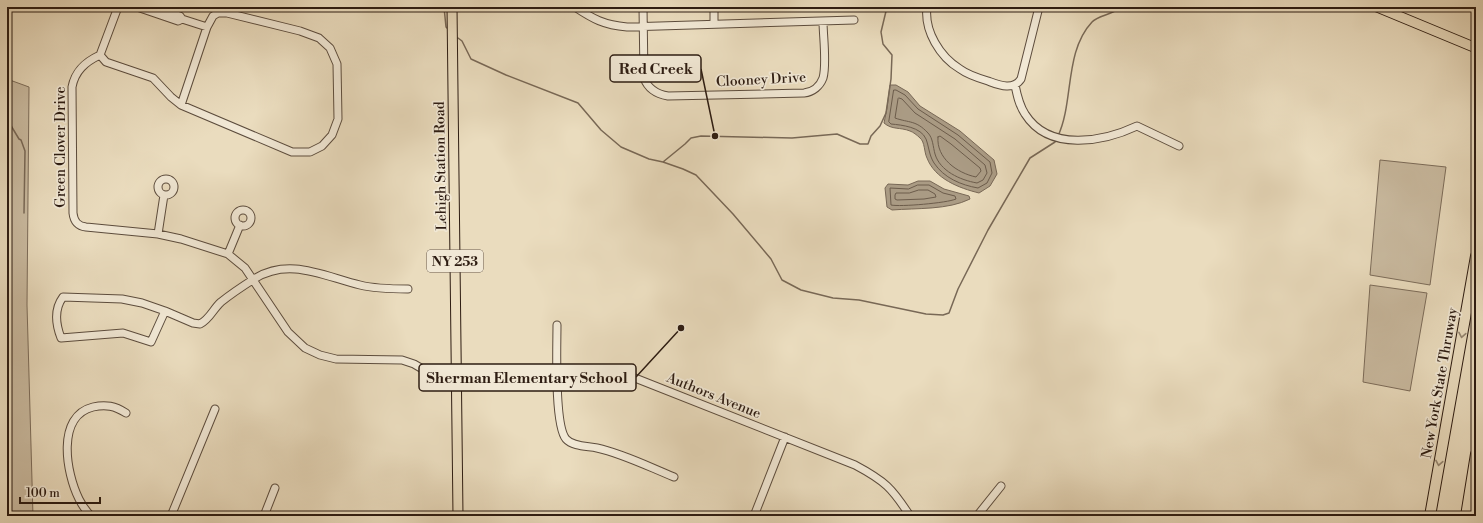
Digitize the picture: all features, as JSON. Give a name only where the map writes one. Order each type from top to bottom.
[{"type":"highway","name":"New York State Thruway","points":[[1430,516],[1476,256]]},
{"type":"highway","points":[[1466,516],[1476,454]]},
{"type":"main road","name":"Lehigh Station Road","points":[[452,7],[458,516]]},
{"type":"main road","points":[[1377,7],[1476,48]]},
{"type":"street","points":[[118,7],[100,55],[106,62],[153,78],[170,97],[180,105],[292,152],[310,152],[322,146],[332,135],[338,119],[337,64],[330,48],[319,38],[300,31],[227,13],[218,13],[213,16],[207,27],[180,105]]},
{"type":"street","points":[[137,7],[178,21],[182,19]]},
{"type":"street","points":[[152,7],[207,27]]},
{"type":"street","points":[[575,7],[592,18],[606,24],[627,27],[714,23],[854,20]]},
{"type":"street","name":"Clooney Drive","points":[[643,7],[644,78],[648,85],[658,93],[668,96],[804,93],[815,89],[823,78],[823,21]]},
{"type":"street","points":[[714,7],[714,23]]},
{"type":"street","points":[[927,7],[926,19],[932,38],[958,68],[969,74],[998,85],[1010,86],[1015,85],[1021,78],[1039,7]]},
{"type":"street","name":"Green Clover Drive","points":[[100,55],[90,60],[78,70],[72,87],[73,213],[75,220],[79,225],[158,234],[180,239],[228,254],[245,268],[254,279],[288,332],[300,344],[312,352],[336,359],[402,360],[414,364],[435,375],[457,375]]},
{"type":"street","points":[[1015,85],[1020,106],[1025,115],[1040,129],[1058,137],[1088,140],[1103,138],[1137,126],[1179,146]]},
{"type":"street","points":[[158,234],[164,195]]},
{"type":"street","points":[[228,254],[240,225]]},
{"type":"street","points":[[165,311],[151,342],[123,333],[61,338],[58,328],[58,304],[63,297],[122,299],[142,303],[165,311],[193,323],[200,324],[206,321],[220,303],[254,279],[272,270],[290,268],[309,270],[369,287],[383,289],[408,289]]},
{"type":"street","points":[[557,325],[557,398],[562,431],[566,440],[575,445],[590,446],[614,452],[674,477]]},
{"type":"street","name":"Authors Avenue","points":[[457,375],[608,374],[634,378],[855,465],[870,473],[890,487],[897,495],[910,516]]},
{"type":"street","points":[[91,516],[79,500],[72,481],[68,458],[69,431],[76,417],[87,409],[99,406],[108,406],[116,407],[126,413]]},
{"type":"street","points":[[171,516],[215,409]]},
{"type":"street","points":[[754,516],[785,437]]},
{"type":"street","points":[[977,516],[1001,486]]},
{"type":"street","points":[[264,516],[275,488]]},
{"type":"shaded area","points":[[7,79],[29,87],[27,305],[33,516],[7,516]]},
{"type":"shaded area","points":[[1380,160],[1446,167],[1430,285],[1370,275]]},
{"type":"shaded area","points":[[1370,285],[1427,293],[1410,391],[1363,382]]},
{"type":"water","points":[[890,85],[896,85],[908,92],[920,106],[960,131],[994,160],[997,174],[990,186],[979,193],[948,182],[936,172],[931,165],[926,156],[923,142],[919,137],[911,131],[893,128],[884,123]]},
{"type":"water","points":[[918,181],[930,181],[944,189],[969,196],[970,199],[961,203],[932,208],[892,210],[887,207],[885,188],[888,184],[908,185]]},
{"type":"waterway","points":[[444,7],[446,27],[448,29]]},
{"type":"waterway","points":[[458,38],[462,41],[471,59],[506,75],[578,103],[601,130],[621,147],[649,159],[663,162],[691,138],[701,136],[792,138],[837,134],[860,144],[868,144],[871,136],[880,126],[886,113],[891,79],[892,55],[883,44],[881,32],[887,7]]},
{"type":"waterway","points":[[1058,136],[1063,123],[1073,62],[1083,34],[1092,22],[1118,10],[1121,7]]},
{"type":"waterway","points":[[7,119],[21,140],[25,151],[24,213]]},
{"type":"waterway","points":[[663,162],[696,175],[733,214],[771,259],[782,280],[801,290],[833,298],[859,300],[926,314],[943,315],[949,313],[958,289],[988,230],[1030,158],[1055,142],[1056,139]]},
{"type":"place","name":"Red Creek","points":[[715,136]]},
{"type":"place","name":"Sherman Elementary School","points":[[681,328]]}]
